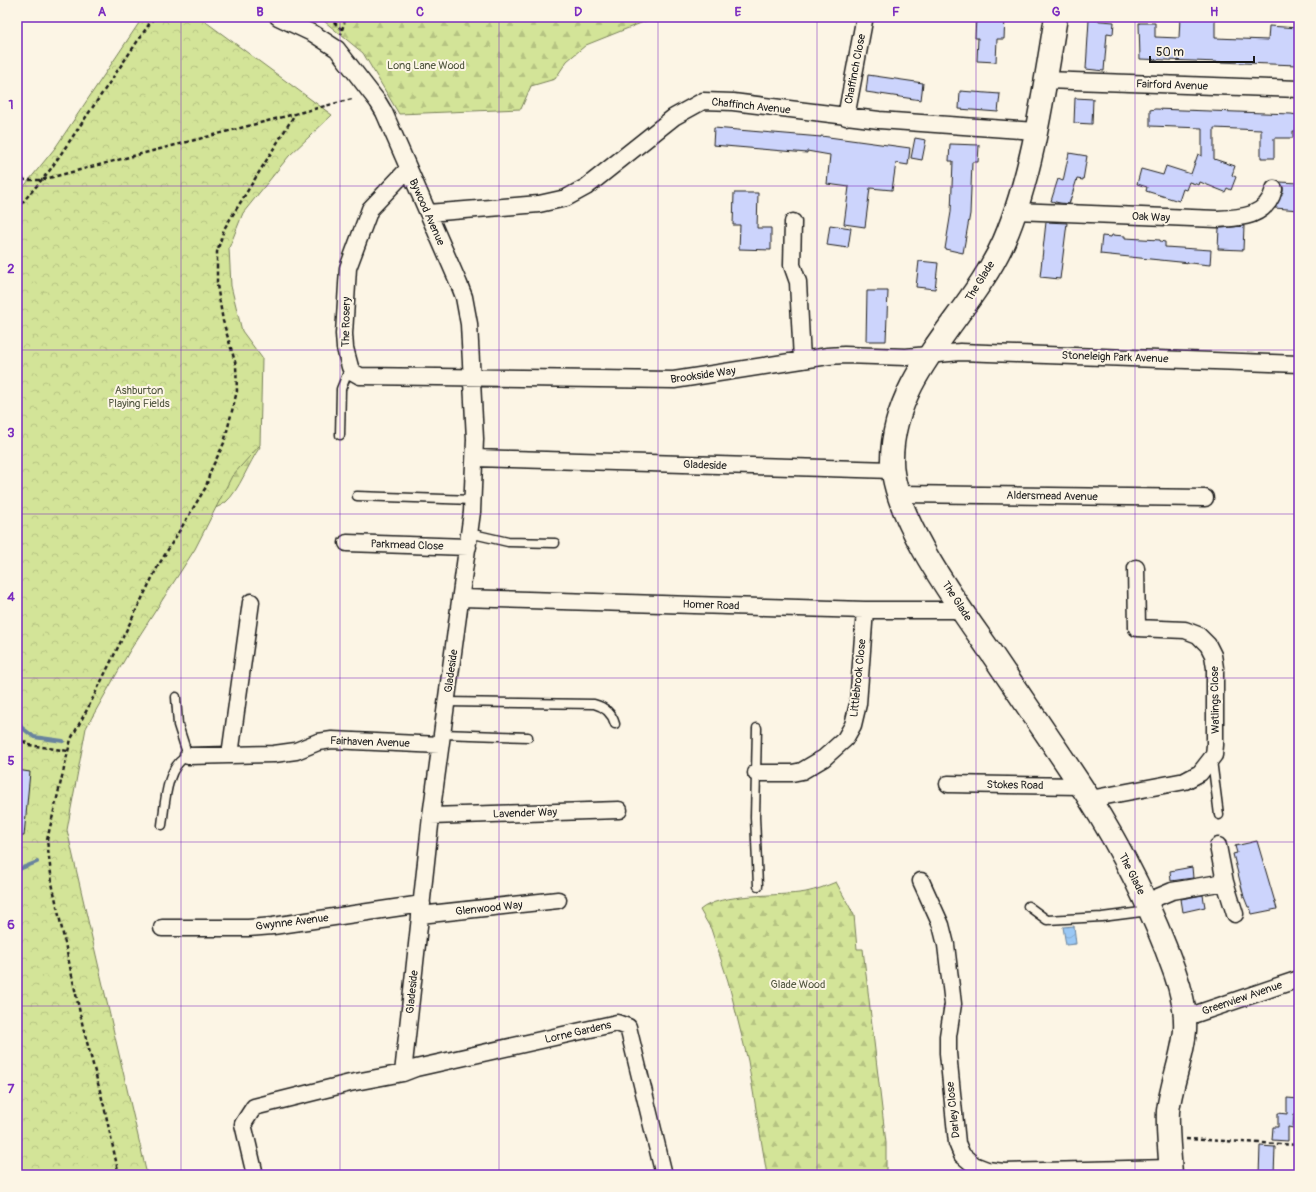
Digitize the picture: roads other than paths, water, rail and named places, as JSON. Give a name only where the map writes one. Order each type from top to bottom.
[{"type":"street","name":"Bywood Avenue","points":[[278,17],[325,40],[346,59],[384,112],[464,297],[469,324],[476,458]]},
{"type":"street","name":"The Glade","points":[[1056,17],[1035,131],[1015,211],[993,262],[916,375],[902,407],[895,433],[892,470],[899,494],[923,547],[961,610],[1085,793],[1121,853],[1148,906],[1175,974],[1184,1018],[1184,1037],[1169,1108],[1168,1138],[1171,1171]]},
{"type":"street","name":"Chaffinch Close","points":[[846,117],[864,21]]},
{"type":"street","name":"Fairford Avenue","points":[[1045,80],[1299,89]]},
{"type":"street","name":"Chaffinch Avenue","points":[[428,213],[545,203],[566,198],[589,185],[674,117],[703,101],[733,102],[846,117],[911,123],[1035,131]]},
{"type":"street","name":"The Rosery","points":[[350,367],[344,334],[348,268],[370,209],[408,169]]},
{"type":"street","name":"Oak Way","points":[[1015,211],[1217,219],[1238,218],[1246,217],[1268,203],[1274,189]]},
{"type":"street","points":[[793,222],[792,265],[798,282],[802,360]]},
{"type":"street","name":"Stoneleigh Park Avenue","points":[[931,355],[960,352],[1299,364]]},
{"type":"street","name":"Brookside Way","points":[[473,378],[674,380],[844,355],[906,357],[931,355]]},
{"type":"street","points":[[350,367],[353,372],[360,376],[473,378]]},
{"type":"street","name":"Gladeside","points":[[403,1073],[431,816],[461,598],[473,500],[476,458],[892,470]]},
{"type":"street","name":"Aldersmead Avenue","points":[[899,494],[1205,498]]},
{"type":"street","name":"Parkmead Close","points":[[347,543],[468,540]]},
{"type":"street","name":"Watlings Close","points":[[1136,568],[1137,628],[1179,629],[1192,631],[1204,639],[1211,649],[1215,668],[1215,745],[1212,759]]},
{"type":"street","name":"Homer Road","points":[[461,598],[865,610],[961,610]]},
{"type":"street","points":[[230,755],[251,602]]},
{"type":"street","name":"Littlebrook Close","points":[[756,773],[792,773],[802,771],[824,758],[845,739],[853,725],[858,704],[865,610]]},
{"type":"street","name":"Fairhaven Avenue","points":[[188,756],[274,754],[296,750],[318,742],[332,740],[441,739]]},
{"type":"street","points":[[1085,793],[1185,781],[1200,773],[1212,759]]},
{"type":"street","name":"Stokes Road","points":[[948,784],[1085,793]]},
{"type":"street","name":"Lavender Way","points":[[431,816],[619,810]]},
{"type":"street","points":[[1218,846],[1225,882],[1235,914]]},
{"type":"street","name":"Darley Close","points":[[921,880],[940,925],[946,945],[953,1004],[948,1043],[953,1121],[957,1143],[967,1161],[981,1169],[1004,1172],[1171,1171]]},
{"type":"street","points":[[1148,906],[1172,890],[1225,882]]},
{"type":"street","name":"Glenwood Way","points":[[421,910],[558,900]]},
{"type":"street","name":"Gwynne Avenue","points":[[162,928],[248,928],[421,910]]},
{"type":"street","name":"Greenview Avenue","points":[[1184,1018],[1299,979]]},
{"type":"street","name":"Lorne Gardens","points":[[403,1073],[416,1068],[617,1023],[628,1027],[664,1175]]},
{"type":"street","points":[[255,1175],[243,1124],[254,1107],[350,1083],[403,1073]]},
{"type":"lane","points":[[340,435],[341,389],[350,367]]},
{"type":"lane","points":[[357,496],[473,500]]},
{"type":"lane","points":[[468,540],[555,543]]},
{"type":"lane","points":[[162,825],[173,770],[181,759],[188,756],[178,725],[176,697]]},
{"type":"lane","points":[[446,702],[594,704],[607,710],[614,719],[615,724]]},
{"type":"lane","points":[[756,728],[755,817],[758,886]]},
{"type":"lane","points":[[441,739],[528,737]]},
{"type":"lane","points":[[1212,759],[1219,815]]},
{"type":"lane","points":[[1028,906],[1046,920],[1102,917],[1148,906]]},
{"type":"water","points":[[1074,926],[1076,944],[1066,945],[1063,927]]},
{"type":"waterway","points":[[17,724],[34,737],[63,741]]},
{"type":"waterway","points":[[17,870],[37,862]]},
{"type":"park label","name":"Long Lane Wood","points":[[426,65]]},
{"type":"park label","name":"Ashburton Playing Fields","points":[[139,396]]},
{"type":"park label","name":"Glade Wood","points":[[798,984]]}]
